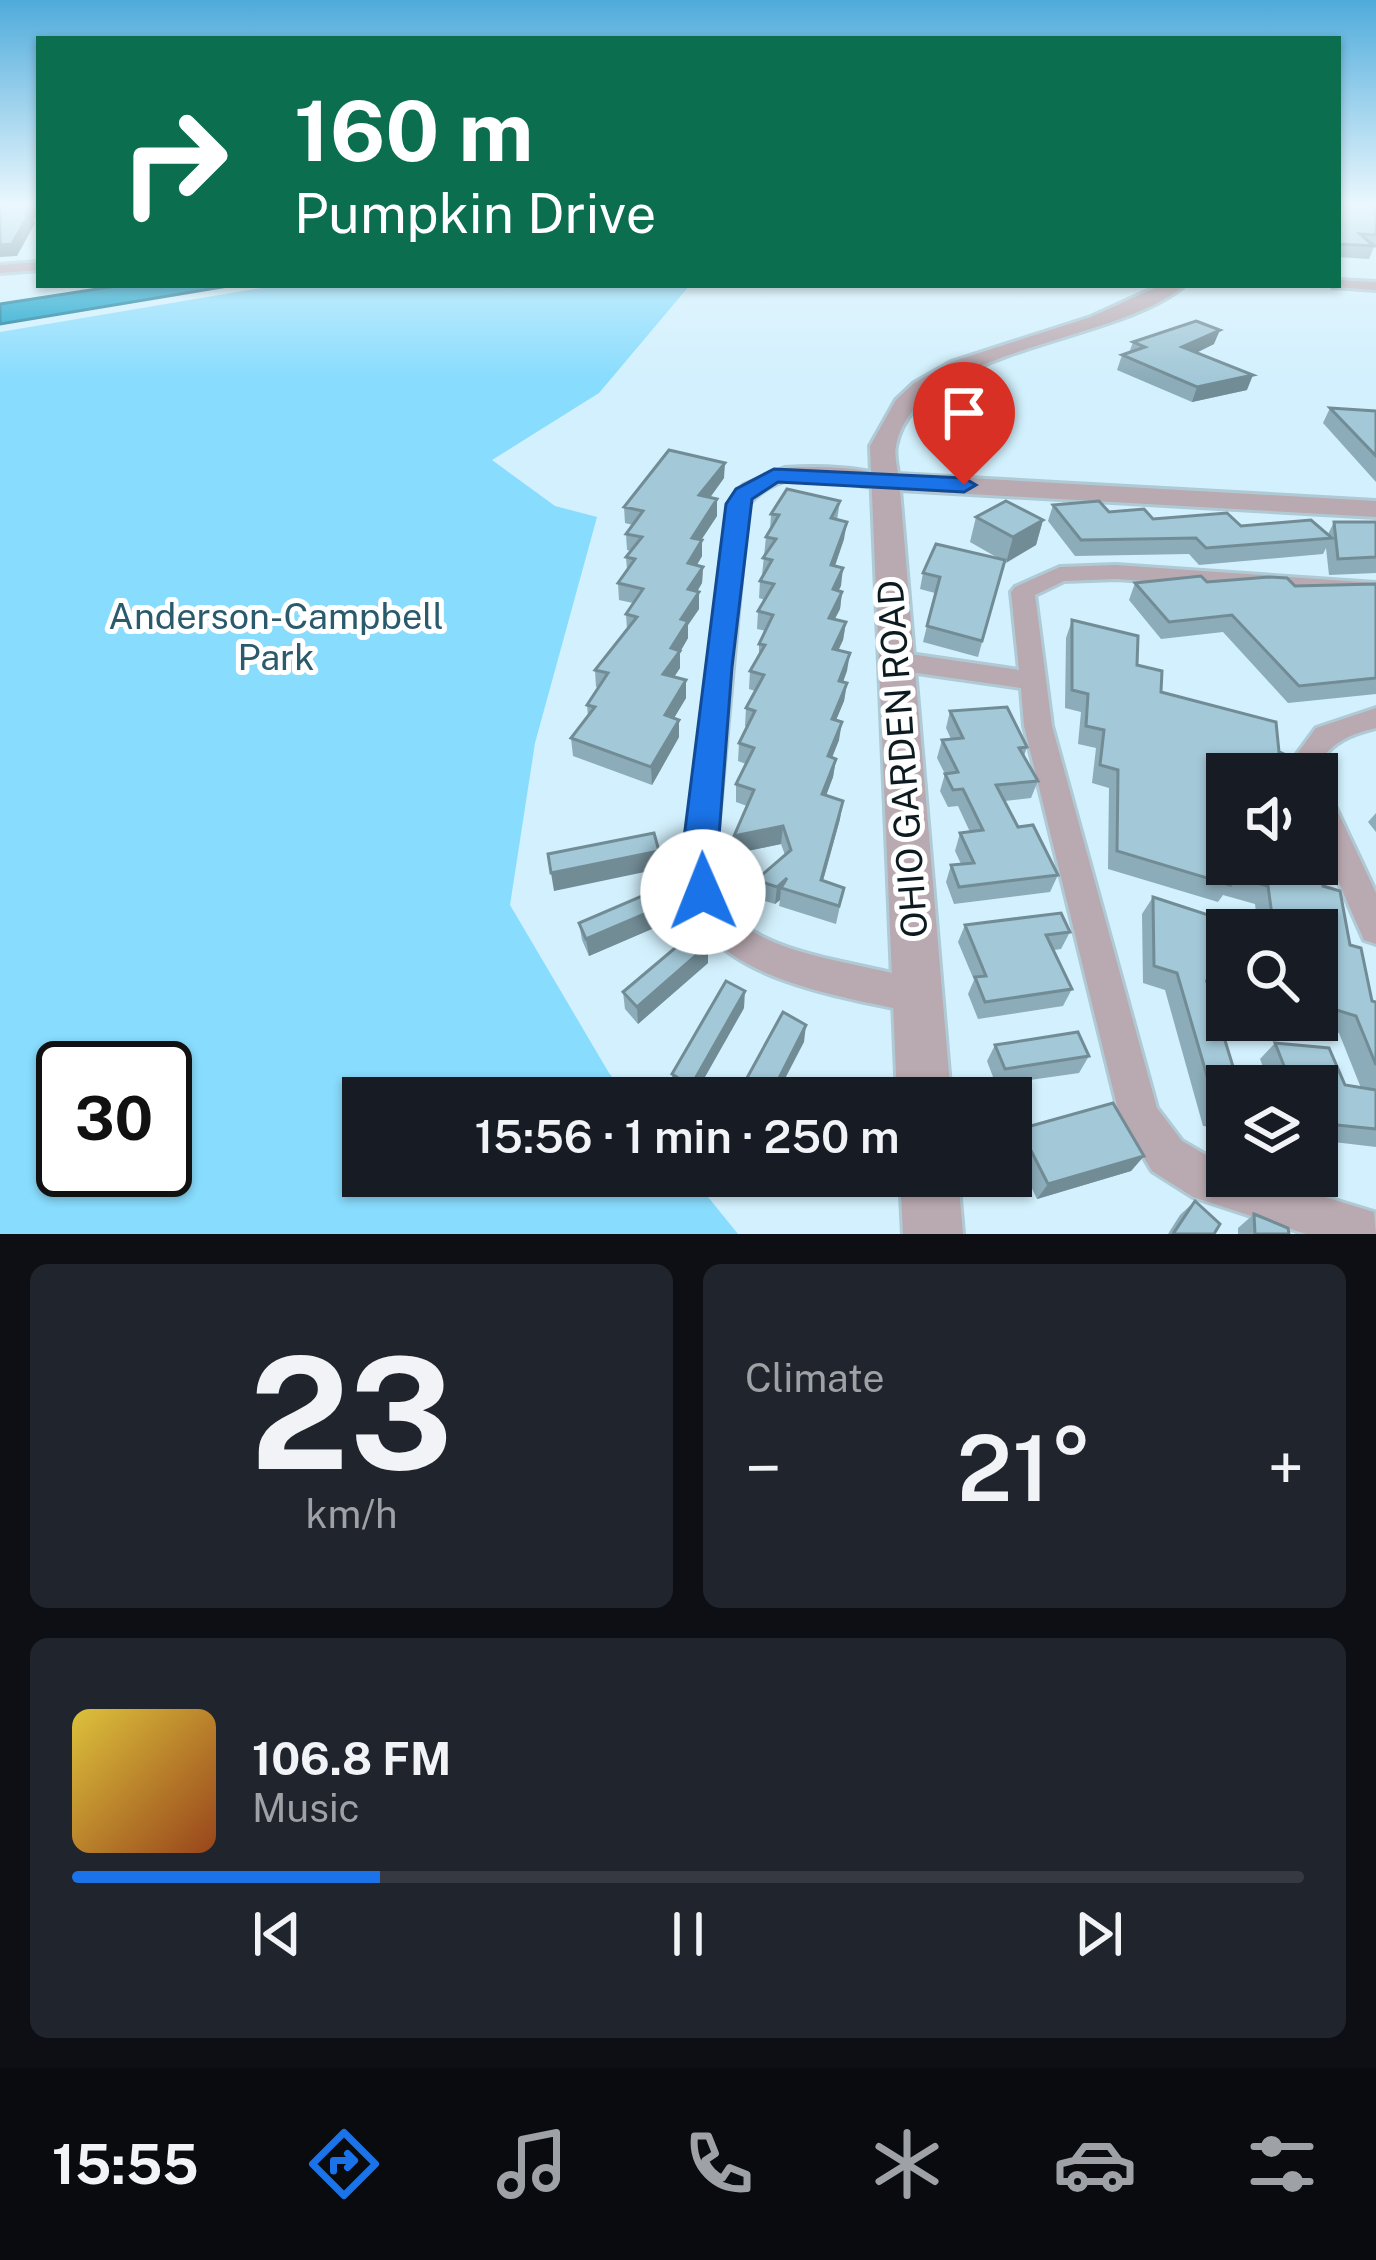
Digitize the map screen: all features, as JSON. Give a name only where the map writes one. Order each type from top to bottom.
[{"type":"street","points":[[1341,284],[1376,286]]},
{"type":"street","name":"OHIO GARDEN ROAD","points":[[923,1077],[883,446],[892,422],[922,388],[959,367],[1098,321],[1170,288]]},
{"type":"street","points":[[917,996],[784,962],[737,938],[712,914],[699,862],[738,504],[744,494],[774,475],[1376,509]]},
{"type":"street","points":[[888,529],[899,512],[920,498],[964,485]]},
{"type":"street","points":[[1374,1234],[1208,1182],[1167,1156],[1140,1118],[1038,726],[1023,592],[1060,574],[1116,572],[1376,590]]},
{"type":"street","points":[[896,661],[1033,681]]},
{"type":"street","points":[[1310,753],[1332,728],[1376,718]]},
{"type":"street","points":[[1338,846],[1376,929]]},
{"type":"street","points":[[930,1197],[933,1234]]},
{"type":"green space","name":"Anderson-Campbell Park","points":[[261,288],[687,288],[599,393],[492,460],[555,506],[597,517],[535,743],[510,905],[612,1077],[342,1077],[342,1197],[708,1197],[738,1234],[0,1234],[0,332]]},
{"type":"shaded area","points":[[104,288],[216,288],[0,324],[0,304]]},
{"type":"building","points":[[1196,321],[1220,330],[1182,347],[1253,375],[1197,387],[1122,355],[1145,347],[1133,342]]},
{"type":"building","points":[[1330,408],[1376,411],[1376,456]]},
{"type":"building","points":[[669,450],[725,463],[699,495],[717,499],[692,538],[702,540],[688,563],[703,567],[688,589],[699,592],[681,619],[688,621],[671,648],[680,651],[663,674],[686,680],[665,715],[679,720],[651,767],[571,738],[595,707],[587,705],[608,673],[595,670],[637,617],[626,614],[643,589],[618,583],[635,559],[626,557],[642,537],[626,534],[643,511],[624,507]]},
{"type":"building","points":[[787,489],[840,501],[831,518],[847,522],[831,565],[843,568],[833,589],[842,592],[829,618],[846,622],[833,649],[850,653],[839,681],[847,683],[832,719],[842,722],[828,756],[836,759],[822,794],[843,801],[821,880],[844,888],[839,906],[781,888],[787,878],[777,887],[756,880],[791,850],[783,826],[734,836],[754,790],[736,784],[754,748],[739,743],[755,711],[746,708],[764,675],[750,671],[765,645],[759,644],[773,615],[758,611],[774,584],[760,581],[772,560],[763,558],[776,539],[766,537],[779,515],[771,514]]},
{"type":"building","points":[[1006,501],[1043,520],[1013,537],[976,517]]},
{"type":"building","points":[[1099,501],[1109,512],[1144,509],[1153,519],[1227,513],[1241,526],[1311,520],[1332,538],[1206,548],[1196,538],[1081,540],[1053,505]]},
{"type":"building","points":[[1334,522],[1376,522],[1376,557],[1338,559]]},
{"type":"building","points":[[936,544],[1005,560],[982,641],[927,626],[940,577],[923,573]]},
{"type":"building","points":[[1201,576],[1207,582],[1269,577],[1287,578],[1295,586],[1376,584],[1376,678],[1299,686],[1232,615],[1169,622],[1135,583]]},
{"type":"building","points":[[1072,620],[1138,636],[1137,665],[1162,671],[1161,692],[1276,722],[1282,753],[1206,753],[1206,878],[1117,851],[1118,770],[1100,765],[1104,730],[1086,726],[1088,694],[1072,690]]},
{"type":"building","points":[[1007,707],[1027,747],[1019,748],[1038,781],[996,785],[1018,827],[1033,825],[1058,875],[959,887],[951,865],[974,863],[960,833],[983,830],[963,789],[953,790],[945,774],[958,772],[942,740],[963,738],[950,711]]},
{"type":"building","points":[[654,833],[659,851],[551,873],[548,854]]},
{"type":"building","points":[[684,878],[689,895],[586,939],[579,923]]},
{"type":"building","points":[[1264,885],[1323,885],[1340,891],[1350,945],[1361,948],[1376,1002],[1376,1065],[1356,1016],[1338,1010],[1338,909],[1271,909]]},
{"type":"building","points":[[1153,897],[1206,914],[1206,1041],[1225,1041],[1233,1065],[1206,1065],[1206,1072],[1177,973],[1154,966]]},
{"type":"building","points":[[1061,913],[1070,932],[1046,935],[1072,989],[985,1002],[975,977],[986,976],[965,925]]},
{"type":"building","points":[[694,932],[708,945],[637,1007],[623,992]]},
{"type":"building","points":[[726,981],[745,991],[696,1077],[672,1074]]},
{"type":"building","points":[[783,1012],[806,1025],[780,1077],[747,1077]]},
{"type":"building","points":[[1078,1032],[1089,1056],[1005,1069],[995,1045]]},
{"type":"building","points":[[1275,1043],[1329,1048],[1336,1065],[1284,1065]]},
{"type":"building","points":[[1338,1069],[1345,1085],[1376,1090],[1376,1129],[1338,1125]]},
{"type":"building","points":[[1113,1103],[1144,1156],[1048,1184],[1032,1153],[1032,1126]]},
{"type":"building","points":[[1195,1201],[1220,1224],[1214,1234],[1173,1234]]},
{"type":"building","points":[[1254,1214],[1288,1228],[1289,1234],[1255,1234]]},
{"type":"route","points":[[703,892],[699,862],[717,667],[738,504],[744,494],[774,475],[964,485]]}]
